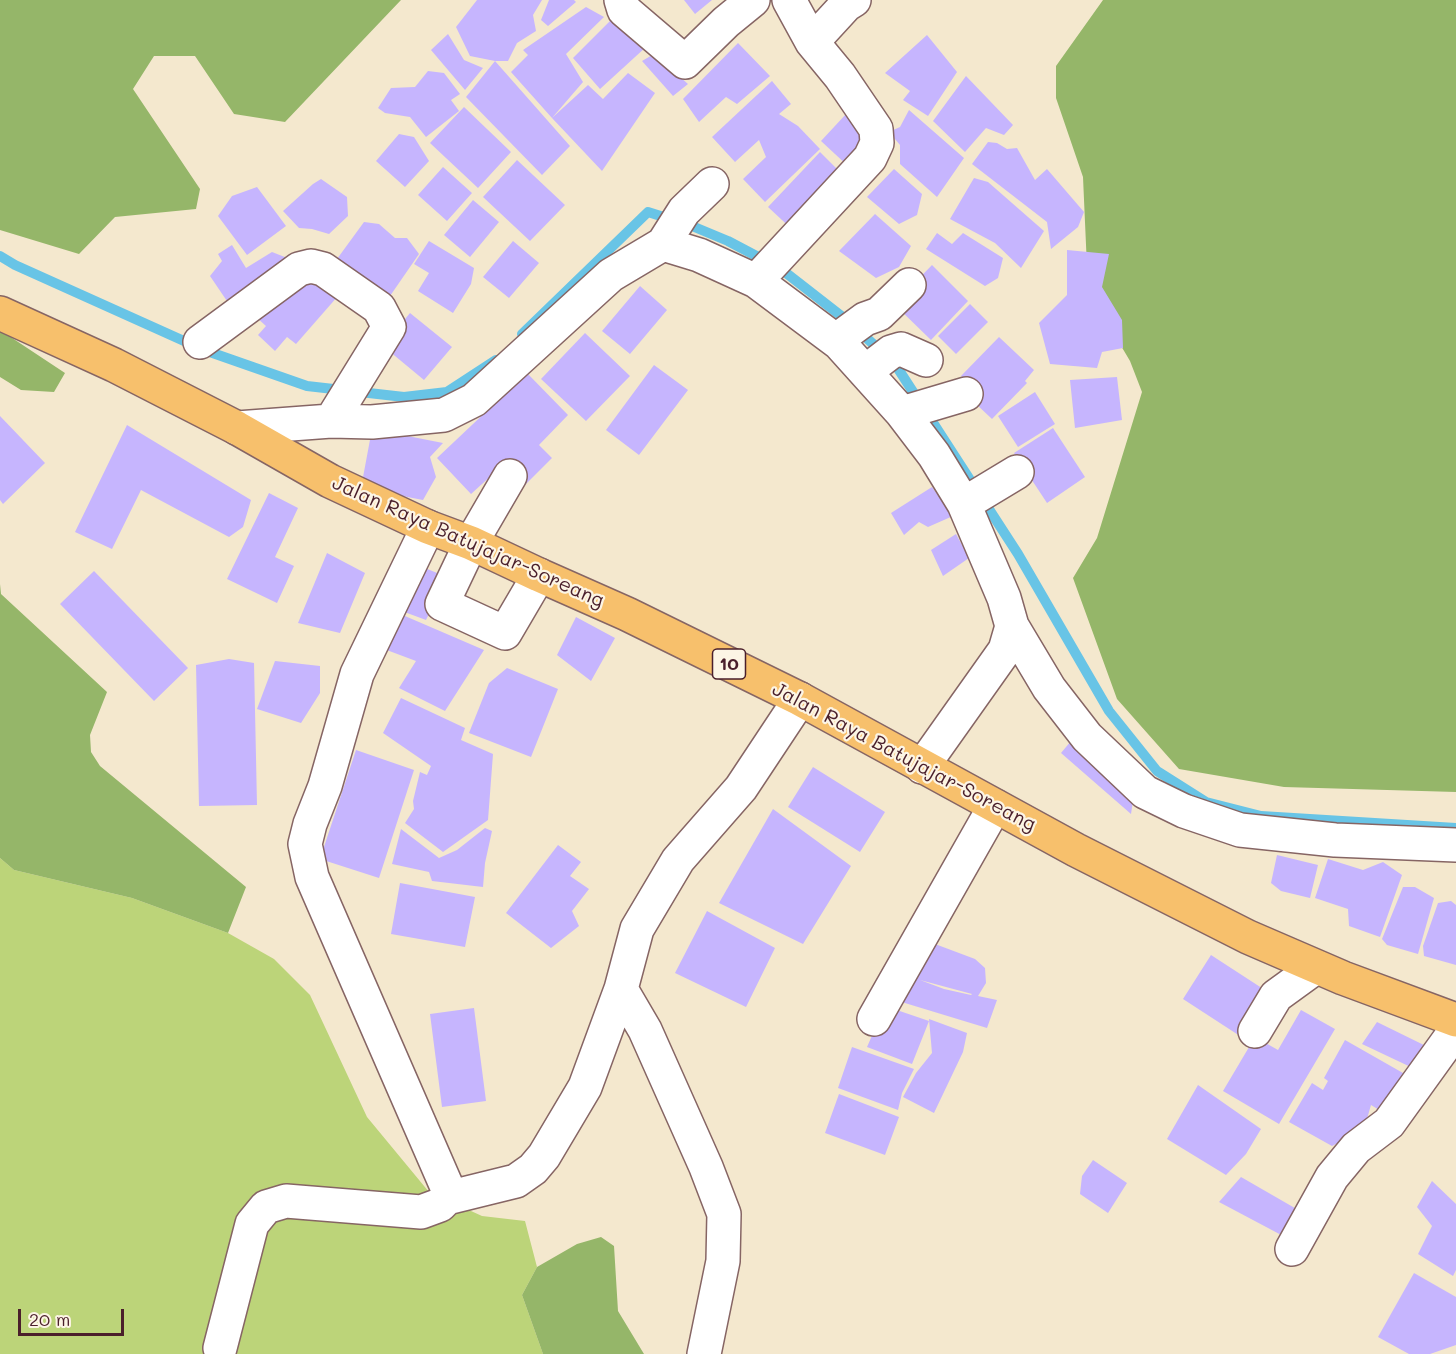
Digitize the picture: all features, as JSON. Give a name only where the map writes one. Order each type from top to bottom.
[{"type":"highway","name":"Jalan Raya Batujajar-Soreang","points":[[0,313],[114,365],[237,428],[330,481],[428,527],[471,543],[539,576],[627,614],[800,699],[1076,850],[1248,937],[1316,967],[1456,1020]]},
{"type":"street","points":[[621,0],[624,10],[685,62],[726,22],[753,0]]},
{"type":"street","points":[[767,269],[870,158],[877,143],[876,129],[840,76],[812,42],[789,0]]},
{"type":"street","points":[[812,42],[846,5],[854,0]]},
{"type":"street","points":[[237,428],[336,413],[372,422],[444,415],[474,400],[611,275],[673,228],[712,184]]},
{"type":"street","points":[[673,228],[699,255],[767,269],[850,332],[917,407],[934,455],[977,498],[1012,626],[1049,688],[1087,737],[1145,792],[1184,811],[1240,830],[1335,840],[1456,845]]},
{"type":"street","points":[[200,342],[299,269],[311,266],[323,269],[379,308],[389,327],[336,413]]},
{"type":"street","points":[[850,332],[879,314],[909,285]]},
{"type":"street","points":[[877,363],[901,349],[926,360]]},
{"type":"street","points":[[917,407],[966,394]]},
{"type":"street","points":[[977,498],[1017,472]]},
{"type":"street","points":[[510,476],[471,543],[442,604],[505,633],[539,576]]},
{"type":"street","points":[[428,527],[357,674],[325,786],[305,844],[312,877],[447,1187],[447,1198]]},
{"type":"street","points":[[922,767],[1005,650],[1012,626]]},
{"type":"street","points":[[220,1348],[252,1224],[266,1208],[286,1200],[421,1212],[441,1205],[447,1198],[516,1181],[533,1169],[544,1156],[585,1087],[621,989],[637,929],[678,861],[741,788],[800,699]]},
{"type":"street","points":[[874,1019],[995,806]]},
{"type":"street","points":[[1255,1031],[1276,996],[1316,967]]},
{"type":"street","points":[[621,989],[645,1030],[706,1167],[724,1214],[723,1261],[704,1354]]},
{"type":"street","points":[[1292,1249],[1332,1177],[1356,1148],[1389,1123],[1456,1030]]},
{"type":"green space","points":[[0,0],[401,0],[285,122],[234,114],[195,56],[154,56],[133,89],[200,189],[196,209],[115,217],[79,254],[0,230]]},
{"type":"green space","points":[[1103,0],[1456,0],[1456,792],[1284,787],[1179,769],[1117,699],[1073,578],[1097,538],[1142,392],[1130,361],[1088,290],[1083,177],[1056,98],[1056,66]]},
{"type":"green space","points":[[0,330],[65,373],[54,392],[21,390],[0,377]]},
{"type":"green space","points":[[0,584],[1,594],[107,692],[90,735],[91,752],[100,766],[246,887],[228,933],[132,898],[14,870],[0,858]]},
{"type":"green space","points":[[0,858],[14,870],[132,898],[228,933],[274,959],[310,995],[367,1117],[429,1192],[482,1216],[525,1221],[537,1267],[522,1295],[543,1354],[0,1354]]},
{"type":"green space","points":[[601,1237],[614,1246],[618,1311],[644,1354],[543,1354],[522,1295],[537,1267],[577,1244]]},
{"type":"building","points":[[477,0],[542,0],[533,15],[536,31],[517,43],[508,61],[470,56],[456,27]]},
{"type":"building","points":[[549,0],[574,0],[576,2],[548,26],[541,20]]},
{"type":"building","points":[[684,0],[712,0],[695,14]]},
{"type":"building","points":[[586,7],[604,17],[566,54],[583,82],[552,118],[511,72],[528,55],[523,50]]},
{"type":"building","points":[[615,16],[646,47],[600,89],[573,58]]},
{"type":"building","points":[[448,34],[464,60],[483,68],[465,90],[431,50]]},
{"type":"building","points":[[927,35],[957,72],[928,116],[903,100],[910,91],[885,73]]},
{"type":"building","points":[[738,43],[770,76],[737,104],[726,97],[699,122],[683,99]]},
{"type":"building","points":[[654,54],[688,84],[673,96],[642,61]]},
{"type":"building","points":[[495,61],[570,146],[542,175],[466,97]]},
{"type":"building","points":[[428,71],[444,73],[460,94],[451,100],[459,111],[426,137],[410,117],[385,113],[378,108],[391,88],[415,87]]},
{"type":"building","points":[[628,73],[655,93],[602,171],[552,118],[588,85],[603,99]]},
{"type":"building","points":[[966,76],[1013,125],[1004,135],[986,128],[965,152],[933,121]]},
{"type":"building","points":[[772,81],[791,104],[779,114],[798,126],[820,149],[765,202],[743,179],[766,157],[759,140],[735,162],[712,137]]},
{"type":"building","points":[[464,107],[511,152],[478,188],[430,143]]},
{"type":"building","points":[[909,110],[964,158],[937,197],[900,164],[900,145],[889,132],[900,127]]},
{"type":"building","points":[[847,113],[869,147],[849,167],[821,141]]},
{"type":"building","points":[[399,134],[414,137],[429,161],[405,187],[376,161]]},
{"type":"building","points":[[988,142],[997,143],[1007,149],[1017,148],[1035,180],[1047,169],[1084,212],[1078,227],[1051,249],[1047,222],[972,164]]},
{"type":"building","points":[[820,152],[847,179],[796,233],[768,207]]},
{"type":"building","points":[[517,160],[565,205],[530,241],[483,197]]},
{"type":"building","points":[[443,167],[472,193],[447,221],[418,195]]},
{"type":"building","points":[[894,169],[922,194],[917,215],[899,224],[867,197]]},
{"type":"building","points":[[974,178],[988,182],[1044,231],[1021,268],[995,243],[950,219]]},
{"type":"building","points":[[321,179],[347,197],[348,216],[329,234],[299,228],[283,211]]},
{"type":"building","points":[[257,187],[286,226],[247,255],[218,216],[232,196]]},
{"type":"building","points":[[473,200],[499,222],[470,257],[444,235]]},
{"type":"building","points":[[875,214],[911,246],[899,267],[876,278],[839,251]]},
{"type":"building","points":[[364,222],[379,224],[395,238],[407,238],[419,254],[390,296],[337,259]]},
{"type":"building","points":[[937,233],[952,244],[963,233],[1003,258],[998,278],[985,286],[926,249]]},
{"type":"building","points":[[429,241],[474,268],[471,284],[453,313],[418,291],[429,273],[414,264]]},
{"type":"building","points":[[513,241],[539,263],[509,298],[483,277]]},
{"type":"building","points":[[232,245],[246,268],[272,252],[295,261],[231,307],[210,276],[222,261],[218,254]]},
{"type":"building","points":[[1067,250],[1109,254],[1102,287],[1122,320],[1123,348],[1102,352],[1097,368],[1050,364],[1039,323],[1067,295]]},
{"type":"building","points":[[932,265],[968,301],[931,340],[894,304]]},
{"type":"building","points":[[311,272],[338,296],[296,344],[287,337],[275,351],[258,335],[266,326],[256,317]]},
{"type":"building","points":[[640,286],[667,310],[630,354],[602,331]]},
{"type":"building","points":[[970,304],[988,322],[956,354],[938,336]]},
{"type":"building","points":[[410,313],[452,347],[424,380],[383,346]]},
{"type":"building","points":[[585,333],[630,376],[586,421],[541,379]]},
{"type":"building","points":[[999,337],[1034,370],[1025,381],[1027,383],[992,419],[975,403],[982,397],[961,376]]},
{"type":"building","points":[[654,365],[688,390],[639,455],[606,430]]},
{"type":"building","points":[[527,373],[568,415],[539,445],[552,458],[525,485],[504,464],[471,494],[437,458]]},
{"type":"building","points":[[1117,377],[1122,420],[1075,428],[1070,380]]},
{"type":"building","points":[[1035,392],[1055,424],[1018,447],[998,416]]},
{"type":"building","points":[[0,416],[45,463],[3,504],[0,500]]},
{"type":"building","points":[[127,425],[251,500],[243,527],[229,537],[141,490],[112,549],[75,532]]},
{"type":"building","points":[[1053,428],[1085,477],[1047,503],[1014,453]]},
{"type":"building","points":[[372,429],[443,443],[430,457],[436,477],[423,500],[361,488]]},
{"type":"building","points":[[932,487],[953,516],[928,527],[919,522],[904,535],[891,513]]},
{"type":"building","points":[[269,493],[298,508],[275,557],[294,566],[277,603],[227,579]]},
{"type":"building","points":[[956,534],[969,558],[943,576],[931,550]]},
{"type":"building","points":[[327,553],[365,573],[340,633],[298,623]]},
{"type":"building","points":[[415,564],[447,577],[426,620],[391,607]]},
{"type":"building","points":[[94,571],[188,668],[154,701],[60,604]]},
{"type":"building","points":[[391,610],[484,650],[445,711],[399,688],[416,661],[376,646]]},
{"type":"building","points":[[576,617],[615,638],[591,681],[557,655]]},
{"type":"building","points":[[229,659],[254,663],[257,805],[199,806],[196,665]]},
{"type":"building","points":[[275,661],[320,666],[320,693],[301,723],[257,709]]},
{"type":"building","points":[[507,668],[558,689],[531,757],[469,733],[489,683]]},
{"type":"building","points":[[401,698],[465,728],[461,740],[493,754],[488,820],[443,852],[405,823],[414,809],[413,801],[420,772],[427,775],[431,766],[383,733]]},
{"type":"building","points":[[1071,741],[1134,794],[1131,814],[1061,753]]},
{"type":"building","points":[[356,750],[414,770],[379,878],[320,859]]},
{"type":"building","points":[[813,767],[885,812],[860,852],[788,807]]},
{"type":"building","points":[[773,809],[851,866],[803,944],[719,903]]},
{"type":"building","points":[[485,828],[492,831],[485,863],[483,887],[432,881],[429,872],[392,864],[401,829],[439,858],[457,850]]},
{"type":"building","points":[[558,845],[581,862],[570,876],[589,889],[572,911],[579,926],[551,948],[506,913]]},
{"type":"building","points":[[1277,855],[1318,865],[1310,898],[1281,891],[1271,883]]},
{"type":"building","points":[[1328,859],[1363,870],[1383,862],[1402,875],[1380,937],[1349,926],[1348,909],[1315,898]]},
{"type":"building","points":[[400,883],[475,897],[465,947],[391,934]]},
{"type":"building","points":[[1403,887],[1415,887],[1434,898],[1418,954],[1387,945],[1382,939]]},
{"type":"building","points":[[1451,901],[1456,905],[1456,965],[1424,956],[1423,946],[1438,903]]},
{"type":"building","points":[[707,911],[775,948],[746,1007],[675,973]]},
{"type":"building","points":[[927,941],[975,959],[985,968],[986,983],[978,996],[997,1000],[987,1028],[895,1000]],"holes":[[[920,980],[972,994],[944,989]]]},
{"type":"building","points":[[1211,955],[1271,994],[1243,1038],[1183,999]]},
{"type":"building","points":[[885,1006],[929,1021],[912,1064],[867,1047]]},
{"type":"building","points":[[474,1008],[486,1101],[442,1107],[430,1014]]},
{"type":"building","points":[[1301,1010],[1335,1029],[1279,1124],[1223,1091],[1255,1037],[1278,1050]]},
{"type":"building","points":[[929,1019],[967,1033],[963,1052],[934,1113],[903,1097],[916,1073],[932,1053]]},
{"type":"building","points":[[1377,1022],[1430,1048],[1417,1070],[1362,1044]]},
{"type":"building","points":[[1345,1040],[1410,1077],[1389,1116],[1371,1105],[1364,1129],[1332,1146],[1289,1122],[1312,1083],[1323,1090],[1328,1081],[1324,1078]]},
{"type":"building","points":[[852,1047],[914,1069],[902,1093],[898,1110],[838,1088]]},
{"type":"building","points":[[1198,1085],[1261,1129],[1246,1154],[1226,1175],[1167,1139]]},
{"type":"building","points":[[839,1094],[899,1117],[885,1155],[825,1133]]},
{"type":"building","points":[[1093,1160],[1127,1183],[1108,1213],[1080,1194],[1082,1176]]},
{"type":"building","points":[[1241,1177],[1300,1211],[1285,1237],[1219,1202]]},
{"type":"building","points":[[1432,1181],[1456,1204],[1456,1270],[1453,1276],[1418,1254],[1432,1226],[1417,1207]]},
{"type":"building","points":[[1414,1273],[1456,1297],[1456,1345],[1430,1354],[1409,1354],[1378,1337]]},
{"type":"waterway","points":[[522,334],[648,212],[692,226],[728,241],[781,269],[849,322],[895,364],[1018,554],[1109,711],[1157,771],[1206,802],[1261,816],[1456,828]]},
{"type":"waterway","points":[[0,256],[15,265],[204,350],[307,386],[404,397],[447,392],[496,360]]}]
